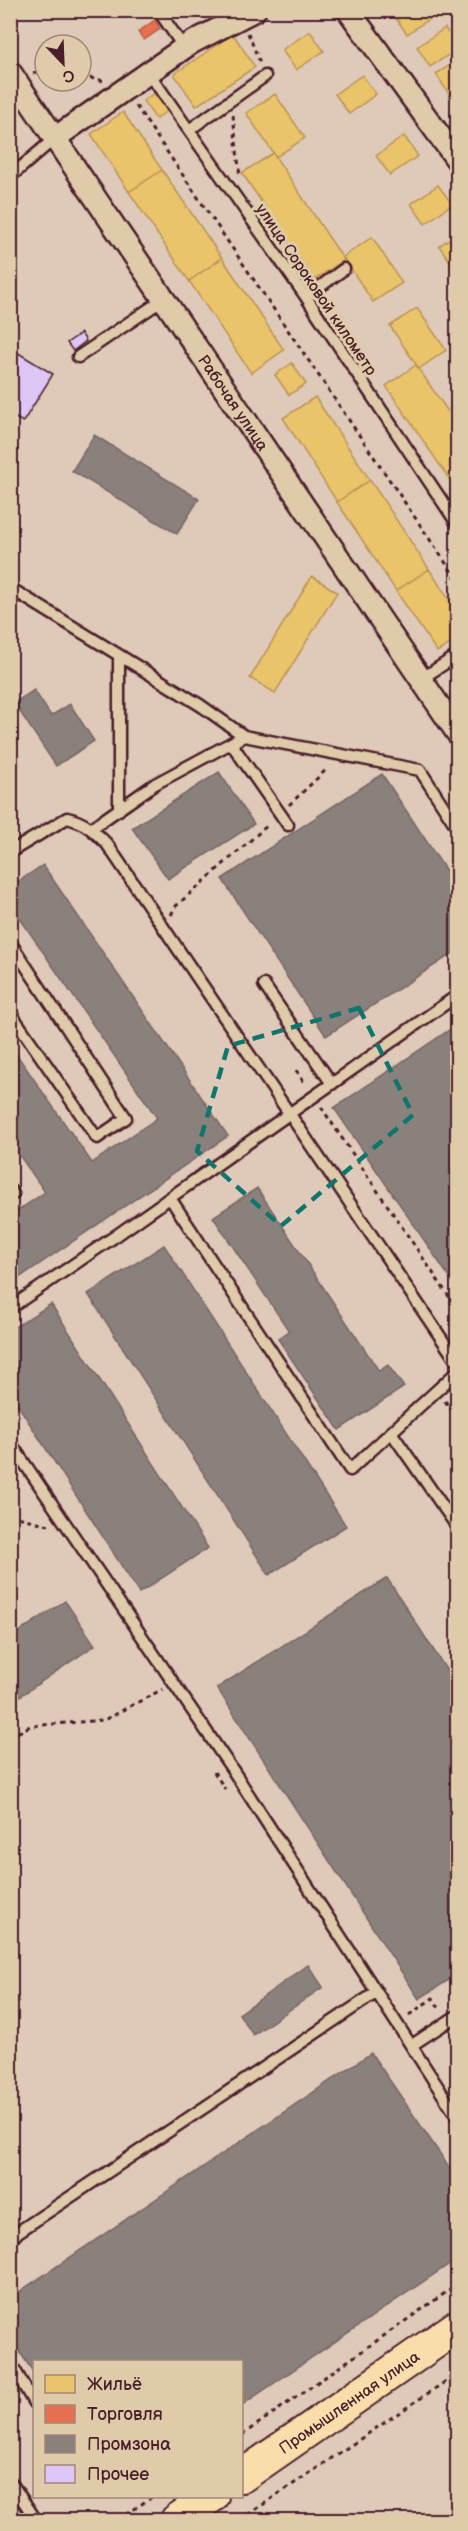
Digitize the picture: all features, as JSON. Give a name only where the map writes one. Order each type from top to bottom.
[{"type":"main road","name":"Промышленная улица","points":[[243,2475],[458,2326]]},
{"type":"main road","points":[[182,2519],[209,2498]]},
{"type":"street","points":[[348,10],[458,160]]},
{"type":"street","points":[[55,138],[184,48],[249,14]]},
{"type":"street","name":"Рабочая улица","points":[[10,72],[458,734]]},
{"type":"lane","points":[[158,10],[184,48]]},
{"type":"lane","name":"улица Сороковой километр","points":[[148,72],[306,297],[458,525]]},
{"type":"lane","points":[[189,130],[265,76]]},
{"type":"lane","points":[[10,177],[55,138]]},
{"type":"lane","points":[[306,297],[344,269]]},
{"type":"lane","points":[[78,357],[164,299]]},
{"type":"lane","points":[[10,588],[244,736],[420,770],[458,829]]},
{"type":"lane","points":[[421,679],[458,655]]},
{"type":"lane","points":[[119,656],[119,810]]},
{"type":"lane","points":[[92,828],[156,784],[244,736]]},
{"type":"lane","points":[[231,743],[288,825]]},
{"type":"lane","points":[[10,852],[67,819],[79,821],[92,828],[106,844],[458,1363]]},
{"type":"lane","points":[[10,942],[126,1118],[97,1138],[10,1012]]},
{"type":"lane","points":[[264,985],[332,1084]]},
{"type":"lane","points":[[10,1308],[458,995]]},
{"type":"lane","points":[[170,1198],[350,1470],[458,1371]]},
{"type":"lane","points":[[391,1432],[458,1528]]},
{"type":"lane","points":[[10,1442],[174,1683],[458,2118]]},
{"type":"lane","points":[[10,2241],[18,2232],[377,1992]]},
{"type":"lane","points":[[412,2045],[458,2015]]},
{"type":"lane","points":[[10,2362],[33,2401]]},
{"type":"lane","points":[[10,2481],[36,2520]]},
{"type":"path","points":[[249,14],[265,76]]},
{"type":"path","points":[[124,88],[458,581]]},
{"type":"path","points":[[232,100],[243,206]]},
{"type":"path","points":[[163,928],[176,906],[280,814],[342,754]]},
{"type":"path","points":[[296,1070],[458,1310]]},
{"type":"path","points":[[10,1515],[50,1525]]},
{"type":"path","points":[[10,1737],[30,1726],[104,1720],[174,1683]]},
{"type":"path","points":[[243,2434],[458,2284]]},
{"type":"path","points":[[240,2520],[458,2373]]},
{"type":"path","points":[[119,2520],[150,2498]]},
{"type":"highlighted area","points":[[359,1008],[413,1115],[281,1226],[197,1151],[228,1046]]},
{"type":"building: Жильё","points":[[398,10],[432,10],[435,15],[407,34],[393,14]]},
{"type":"building: Жильё","points":[[445,28],[458,49],[430,67],[417,47]]},
{"type":"building: Жильё","points":[[310,31],[324,51],[296,70],[282,50]]},
{"type":"building: Жильё","points":[[233,34],[255,67],[196,106],[174,74]]},
{"type":"building: Жильё","points":[[458,60],[458,89],[449,94],[436,74]]},
{"type":"building: Жильё","points":[[362,75],[376,94],[349,114],[335,94]]},
{"type":"building: Жильё","points":[[156,92],[168,110],[156,119],[143,101]]},
{"type":"building: Жильё","points":[[275,94],[305,138],[276,157],[246,113]]},
{"type":"building: Жильё","points":[[123,112],[162,170],[129,192],[91,134]]},
{"type":"building: Жильё","points":[[404,136],[418,156],[390,175],[376,156]]},
{"type":"building: Жильё","points":[[273,153],[344,260],[314,280],[242,173]]},
{"type":"building: Жильё","points":[[162,170],[222,258],[189,281],[129,192]]},
{"type":"building: Жильё","points":[[438,185],[452,204],[425,224],[411,204]]},
{"type":"building: Жильё","points":[[458,233],[458,262],[453,265],[439,246]]},
{"type":"building: Жильё","points":[[372,237],[402,283],[373,302],[343,257]]},
{"type":"building: Жильё","points":[[222,258],[284,350],[251,373],[189,281]]},
{"type":"building: Жильё","points":[[417,308],[446,350],[419,369],[390,326]]},
{"type":"building: Жильё","points":[[292,363],[306,384],[289,395],[275,375]]},
{"type":"building: Жильё","points":[[416,365],[458,426],[456,489],[386,386]]},
{"type":"building: Жильё","points":[[315,397],[370,480],[337,502],[283,418]]},
{"type":"building: Жильё","points":[[370,480],[429,569],[396,591],[337,502]]},
{"type":"building: Жильё","points":[[429,569],[458,613],[458,639],[437,652],[396,591]]},
{"type":"building: Жильё","points":[[312,576],[337,592],[275,693],[250,678]]},
{"type":"building: Торговля","points":[[155,20],[160,29],[144,40],[138,32]]},
{"type":"building: Промзона","points":[[94,435],[199,499],[177,534],[72,471]]},
{"type":"building: Промзона","points":[[34,690],[51,716],[70,704],[94,741],[56,766],[14,703]]},
{"type":"building: Промзона","points":[[219,772],[254,824],[168,879],[132,828]]},
{"type":"building: Промзона","points":[[382,774],[458,889],[458,950],[326,1036],[222,879]]},
{"type":"building: Промзона","points":[[43,865],[228,1136],[10,1284],[10,1216],[45,1192],[10,1142],[10,1045],[92,1163],[157,1118],[10,904],[10,887]]},
{"type":"building: Промзона","points":[[458,1024],[458,1290],[334,1108]]},
{"type":"building: Промзона","points":[[257,1188],[379,1371],[388,1365],[404,1387],[339,1430],[278,1339],[289,1331],[213,1217]]},
{"type":"building: Промзона","points":[[164,1245],[346,1526],[269,1575],[88,1294]]},
{"type":"building: Промзона","points":[[51,1304],[208,1548],[139,1593],[10,1393],[10,1330]]},
{"type":"building: Промзона","points":[[387,1578],[458,1688],[458,1974],[419,1999],[217,1688]]},
{"type":"building: Промзона","points":[[65,1601],[95,1645],[10,1703],[10,1638]]},
{"type":"building: Промзона","points":[[308,1965],[323,1987],[253,2035],[239,2014]]},
{"type":"building: Промзона","points":[[371,2053],[458,2180],[458,2258],[243,2404],[243,2360],[33,2360],[33,2372],[10,2338],[10,2298]]},
{"type":"building: Прочее","points":[[81,333],[86,341],[73,351],[67,343]]},
{"type":"building: Прочее","points":[[10,348],[53,374],[23,422],[10,415]]}]
